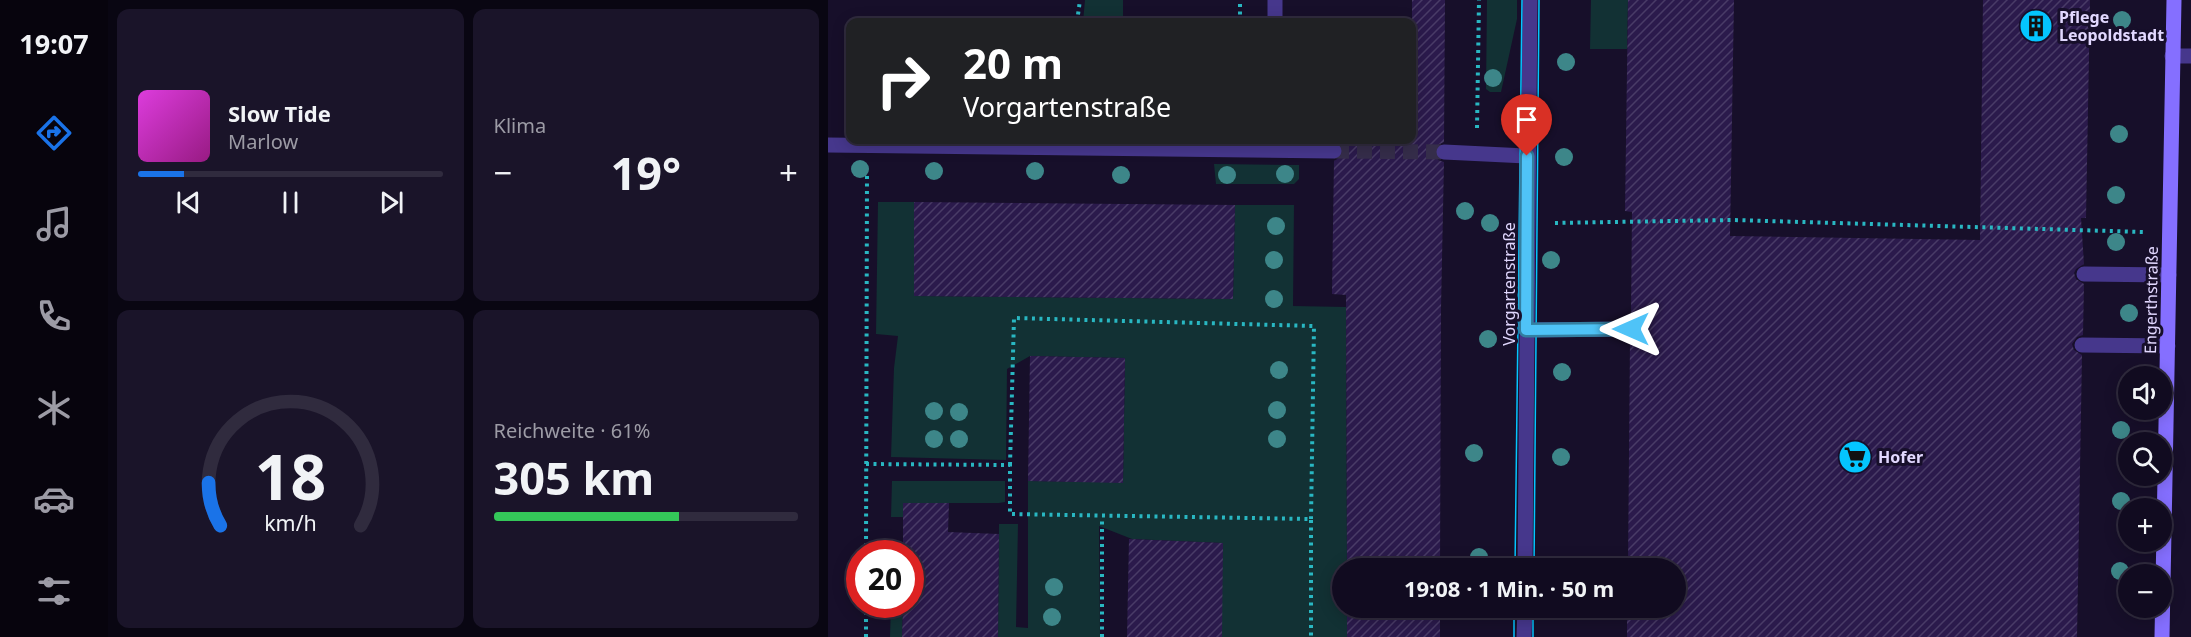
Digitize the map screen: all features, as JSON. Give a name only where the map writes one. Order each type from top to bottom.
[{"type":"street","points":[[1275,0],[1275,18]]},
{"type":"street","name":"Vorgartenstraße","points":[[1525,558],[1530,0]]},
{"type":"street","name":"Engerthstraße","points":[[2162,637],[2174,0]]},
{"type":"street","points":[[2172,56],[2191,56]]},
{"type":"street","points":[[828,145],[1274,145],[1334,151]]},
{"type":"street","points":[[1444,152],[1527,156]]},
{"type":"street","points":[[2084,274],[2169,275]]},
{"type":"street","points":[[1526,330],[1631,329]]},
{"type":"street","points":[[2082,345],[2168,346]]},
{"type":"street","points":[[1524,637],[1525,618]]},
{"type":"path","points":[[1078,18],[1080,0]]},
{"type":"path","points":[[1240,0],[1240,18]]},
{"type":"path","points":[[1476,153],[1479,0]]},
{"type":"path","points":[[866,540],[867,201]]},
{"type":"path","points":[[1527,223],[1733,220],[2170,233]]},
{"type":"path","points":[[1311,519],[1010,514],[1014,318],[1314,326],[1311,637]]},
{"type":"path","points":[[866,464],[1010,465]]},
{"type":"path","points":[[1102,517],[1102,637]]},
{"type":"path","points":[[866,618],[866,637]]},
{"type":"green space","points":[[1085,0],[1123,0],[1123,18],[1083,18]]},
{"type":"green space","points":[[1487,0],[1517,0],[1517,19],[1501,92],[1490,92],[1486,89]]},
{"type":"green space","points":[[1591,0],[1628,0],[1627,49],[1590,49]]},
{"type":"green space","points":[[1214,164],[1299,165],[1299,179],[1294,184],[1216,184]]},
{"type":"green space","points":[[878,202],[914,202],[915,296],[1233,299],[1235,205],[1294,205],[1293,306],[1346,307],[1347,558],[1332,558],[1332,618],[1347,618],[1347,637],[1222,637],[1222,543],[1132,539],[1099,526],[1100,637],[998,637],[999,524],[1018,524],[1016,627],[1028,628],[1028,481],[1123,482],[1125,358],[1030,356],[1007,369],[1006,460],[891,457],[894,368],[898,336],[876,334]]},
{"type":"green space","points":[[892,481],[1005,481],[1005,502],[904,503],[903,517],[891,517]]},
{"type":"green space","points":[[891,618],[903,618],[902,637],[890,637]]},
{"type":"building","points":[[1412,0],[1445,0],[1444,142],[1436,146],[1434,152],[1438,160],[1444,162],[1440,558],[1347,558],[1346,295],[1332,294],[1334,161],[1342,156],[1344,151],[1339,144],[1416,144],[1416,18],[1412,18]]},
{"type":"building","name":"Hofer","points":[[1628,0],[1734,0],[1730,236],[1980,240],[1983,0],[2090,0],[2086,218],[2081,218],[2084,264],[2074,273],[2076,279],[2084,284],[2083,335],[2077,337],[2072,344],[2074,350],[2082,355],[2077,637],[1627,637],[1627,618],[1686,618],[1686,558],[1628,558],[1630,339],[1636,337],[1641,329],[1639,324],[1631,319],[1632,212],[1625,211]]},
{"type":"building","points":[[914,202],[1235,205],[1233,299],[914,296]]},
{"type":"building","points":[[1030,356],[1125,358],[1123,483],[1028,481]]},
{"type":"building","points":[[903,503],[949,503],[948,532],[999,534],[998,637],[902,637],[903,618],[924,618],[924,540],[903,540]]},
{"type":"building","points":[[1129,539],[1223,543],[1222,637],[1127,637]]},
{"type":"building","points":[[1347,618],[1440,618],[1440,637],[1347,637]]},
{"type":"tunnel","points":[[1334,151],[1444,152]]},
{"type":"tram line","points":[[1515,558],[1522,0]]},
{"type":"tram line","points":[[1534,558],[1539,0]]},
{"type":"tram line","points":[[1514,618],[1514,637]]},
{"type":"tram line","points":[[1533,618],[1533,637]]},
{"type":"place","name":"Pflege Leopoldstadt","points":[[2036,26]]},
{"type":"place","name":"Hofer","points":[[1855,457]]},
{"type":"route","points":[[1527,156],[1526,330],[1631,329]]}]
